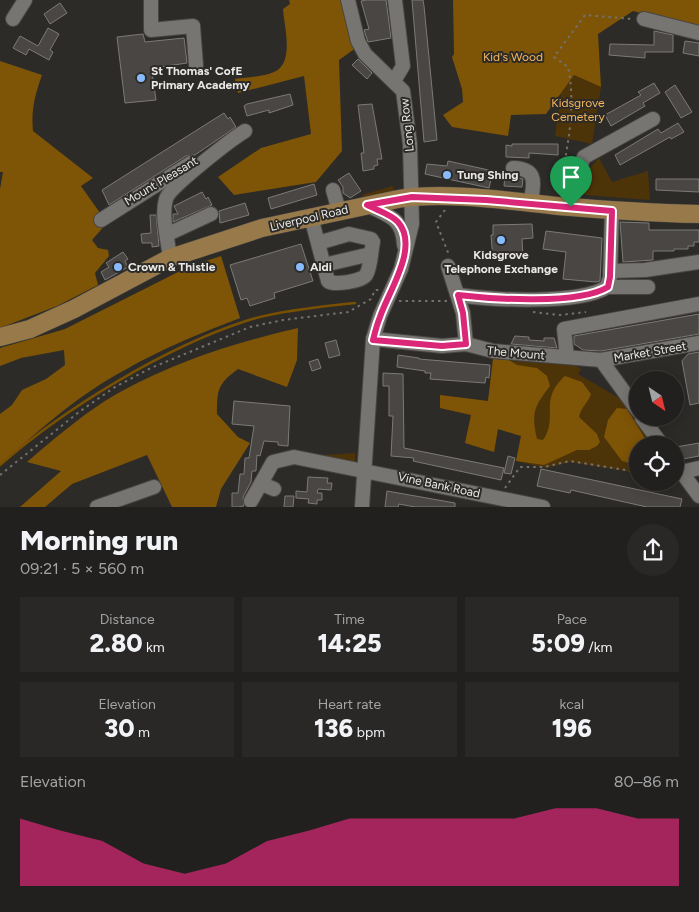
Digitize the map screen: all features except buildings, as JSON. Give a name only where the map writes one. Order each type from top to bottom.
[{"type":"main road","name":"Liverpool Road","points":[[0,337],[30,329],[74,309],[170,258],[262,228],[412,197],[531,203],[612,211],[699,214]]},
{"type":"street","points":[[12,19],[25,0]]},
{"type":"street","points":[[151,0],[151,30],[193,26],[196,65]]},
{"type":"street","points":[[348,0],[358,41],[365,54],[394,81]]},
{"type":"street","name":"Long Row","points":[[395,0],[403,66],[394,81],[404,91],[410,144],[412,197]]},
{"type":"street","points":[[644,20],[699,33]]},
{"type":"street","points":[[564,206],[584,157],[653,119]]},
{"type":"street","name":"Mount Pleasant","points":[[101,220],[245,131]]},
{"type":"street","name":"Mount Pleasant","points":[[170,258],[166,198],[173,187],[213,156],[223,144]]},
{"type":"street","points":[[513,168],[525,168],[531,174],[534,180],[531,203]]},
{"type":"street","points":[[333,190],[339,211]]},
{"type":"street","points":[[362,507],[373,340],[380,316],[401,269],[412,224],[412,197]]},
{"type":"street","points":[[367,205],[399,222],[404,232],[405,253]]},
{"type":"street","points":[[608,287],[612,211]]},
{"type":"street","points":[[168,234],[211,214]]},
{"type":"street","points":[[310,217],[328,281],[334,285],[365,276],[373,242],[371,238],[350,234],[318,243]]},
{"type":"street","points":[[324,265],[371,254]]},
{"type":"street","points":[[610,271],[645,270],[699,262]]},
{"type":"street","points":[[448,266],[463,313],[466,344]]},
{"type":"street","points":[[458,295],[499,300],[557,298],[599,292],[608,287],[648,287]]},
{"type":"street","points":[[567,358],[564,328],[699,304]]},
{"type":"street","name":"The Mount","points":[[373,340],[442,346],[466,344],[481,350],[601,360]]},
{"type":"street","name":"Market Street","points":[[601,360],[699,343]]},
{"type":"street","points":[[601,360],[629,399]]},
{"type":"street","name":"Vine Bank Road","points":[[252,501],[268,487],[273,462],[294,457],[497,498],[514,504],[543,507]]},
{"type":"street","points":[[684,467],[699,468]]},
{"type":"street","points":[[684,475],[699,496]]},
{"type":"street","points":[[96,507],[154,487]]},
{"type":"path","points":[[564,206],[572,108],[572,85],[568,67],[554,57],[584,16],[644,20]]},
{"type":"path","points":[[444,210],[436,222],[451,261],[448,266]]},
{"type":"path","points":[[0,475],[79,412],[115,387],[151,368],[250,327],[283,320],[348,312],[371,299],[374,290],[383,291]]},
{"type":"path","points":[[394,301],[443,301]]},
{"type":"path","points":[[497,498],[520,467],[544,467],[570,461],[629,471]]},
{"type":"green space","points":[[289,0],[348,0],[360,45],[339,60],[342,151],[316,182],[234,195],[218,177],[261,148],[311,134],[304,76],[238,93],[235,79],[265,75],[274,72],[280,67],[284,61],[287,44],[283,9],[290,4]]},
{"type":"green space","name":"Kid's Wood","points":[[453,0],[699,0],[699,28],[633,11],[598,34],[601,87],[574,75],[546,114],[511,115],[508,136],[452,127],[443,115],[463,102],[462,89],[452,57],[454,54]]},
{"type":"green space","points":[[0,61],[42,75],[34,102],[33,131],[93,178],[81,186],[107,223],[92,240],[98,248],[108,250],[109,256],[95,273],[98,285],[57,306],[0,328],[0,189],[3,172],[0,172]]},
{"type":"green space","name":"Kidsgrove Cemetery","points":[[574,75],[601,87],[592,144],[555,136],[561,93]]},
{"type":"green space","points":[[599,158],[612,182],[648,171],[650,200],[585,195],[581,190],[579,180]]},
{"type":"green space","points":[[393,186],[394,192],[363,197],[362,195]]},
{"type":"green space","points":[[221,256],[240,318],[167,348],[91,390],[59,414],[0,465],[0,414],[12,405],[22,390],[46,379],[65,365],[64,350],[21,358],[0,366],[0,348],[65,329],[188,267]]},
{"type":"green space","points":[[298,328],[297,360],[287,387],[238,369],[226,379],[220,388],[217,399],[217,414],[238,437],[250,443],[221,489],[216,507],[172,507],[147,455],[72,484],[45,507],[20,507],[61,471],[27,462],[73,424],[110,398],[143,380],[186,362],[230,346]]},
{"type":"green space","points":[[493,359],[576,366],[581,369],[578,374],[624,401],[629,408],[629,426],[642,426],[649,436],[629,436],[629,472],[570,462],[546,468],[516,461],[521,436],[498,429],[494,452],[465,443],[471,415],[440,408],[440,395],[488,401]]},
{"type":"green space","points":[[493,359],[509,360],[517,365],[537,368],[547,376],[550,386],[540,399],[534,416],[537,439],[543,440],[547,432],[550,401],[557,385],[565,376],[582,382],[591,394],[579,417],[597,434],[600,442],[597,446],[589,450],[577,450],[544,465],[516,461],[521,436],[498,429],[494,452],[465,443],[471,415],[440,408],[440,395],[488,401]]},
{"type":"green space","points":[[617,408],[627,409],[629,412],[629,426],[637,426],[644,436],[629,436],[629,463],[622,461],[604,437],[608,420]]},
{"type":"green space","points":[[355,453],[355,468],[294,457]]},
{"type":"waterway","points":[[0,465],[55,422],[118,381],[151,362],[217,331],[274,314],[355,303]]},
{"type":"place","name":"St Thomas' CofE Primary Academy","points":[[141,78]]},
{"type":"place","name":"Tung Shing","points":[[447,175]]},
{"type":"place","name":"Kidsgrove Telephone Exchange","points":[[501,240]]},
{"type":"place","name":"Crown & Thistle","points":[[118,267]]},
{"type":"place","name":"Aldi","points":[[300,267]]},
{"type":"route","points":[[412,197],[486,200],[571,207],[612,211],[608,287],[599,292],[557,298],[499,300],[458,295],[463,313],[466,344],[442,346],[398,340],[373,340],[380,316],[401,269],[405,253],[404,232],[399,222],[367,205],[412,197]]}]
